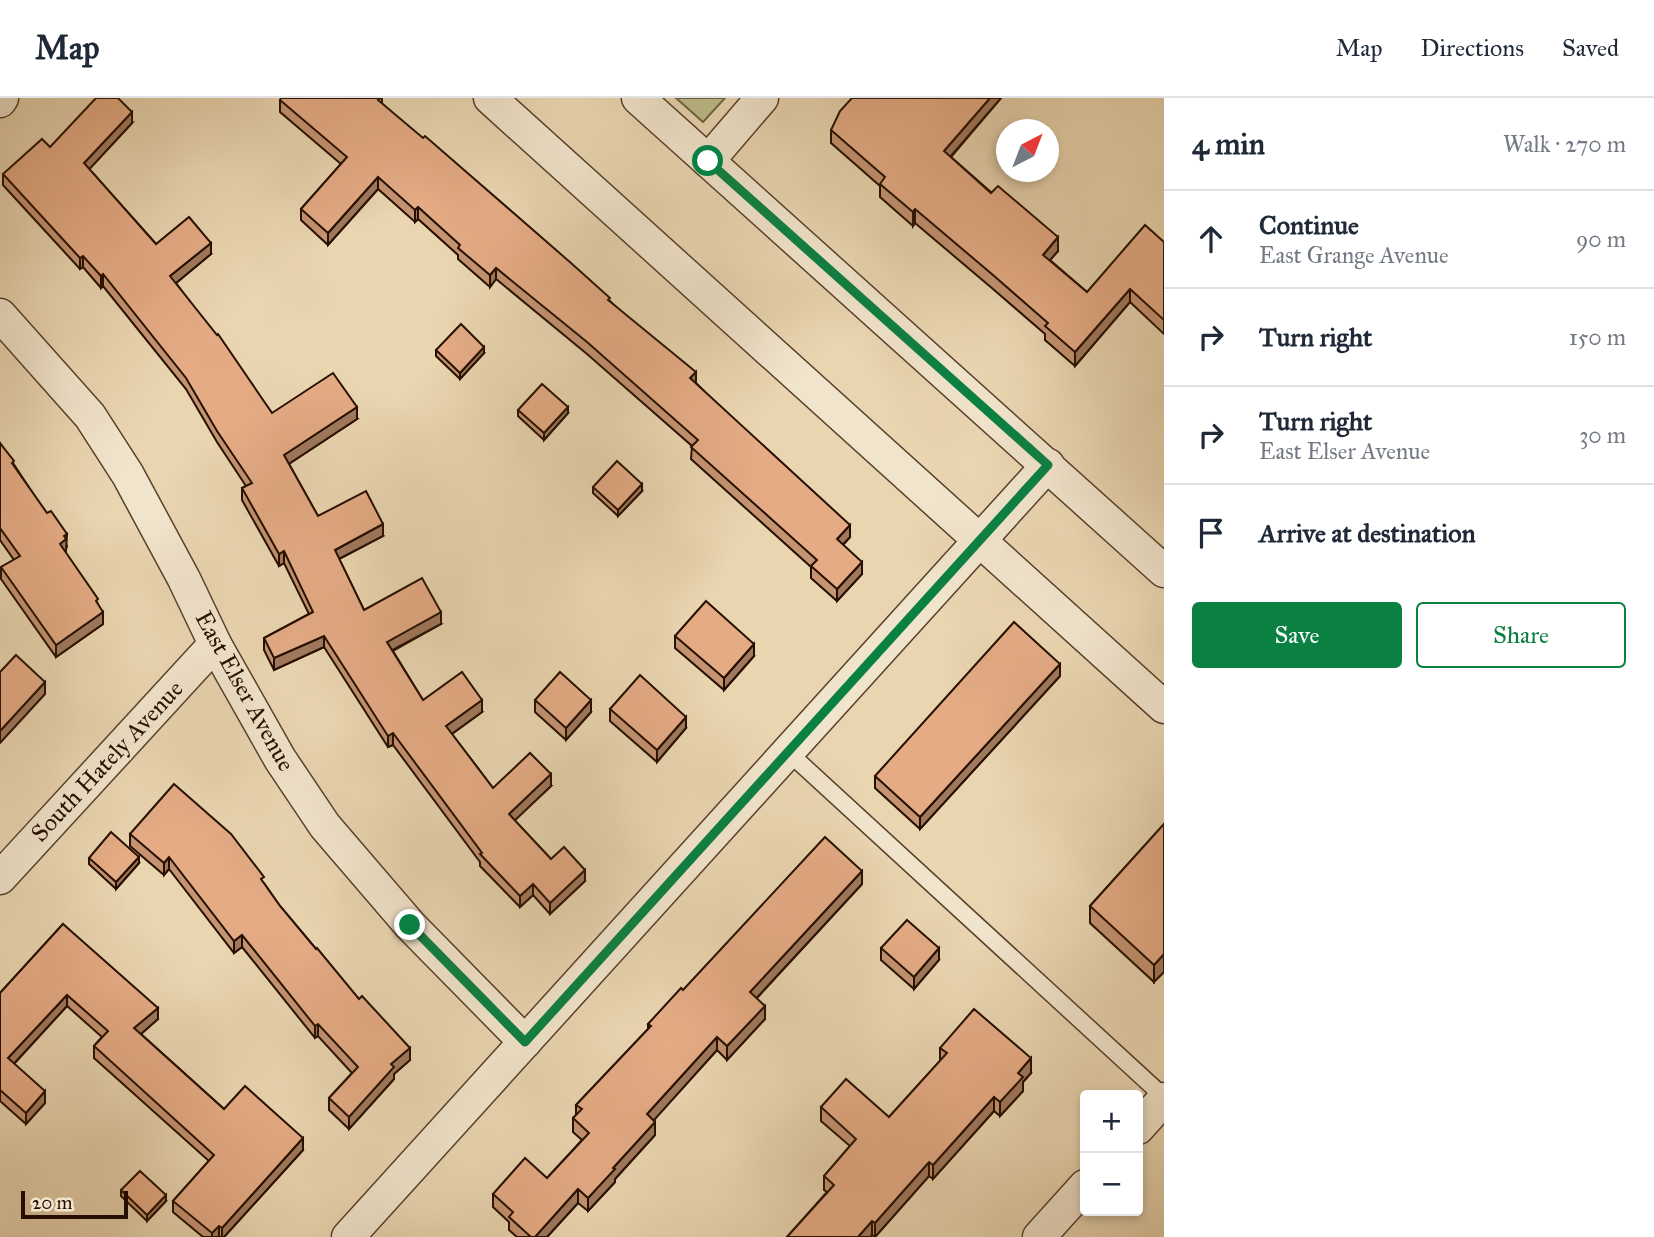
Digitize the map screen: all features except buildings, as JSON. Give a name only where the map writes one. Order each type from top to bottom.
[{"type":"street","points":[[490,98],[1164,707]]},
{"type":"street","points":[[638,98],[1164,571]]},
{"type":"street","points":[[708,161],[762,98]]},
{"type":"street","name":"East Elser Avenue","points":[[0,315],[50,369],[96,426],[134,487],[184,579],[215,644],[280,759],[325,826],[410,925],[525,1042]]},
{"type":"street","points":[[348,1237],[1048,465]]},
{"type":"street","name":"South Hately Avenue","points":[[0,878],[215,644]]},
{"type":"street","points":[[1143,1122],[1164,1098]]},
{"type":"street","points":[[1039,1237],[1080,1192]]},
{"type":"lane","points":[[787,751],[1164,1098]]},
{"type":"green space","points":[[676,98],[725,98],[703,122]]},
{"type":"route","points":[[410,925],[525,1042],[1048,465],[708,161]]}]
